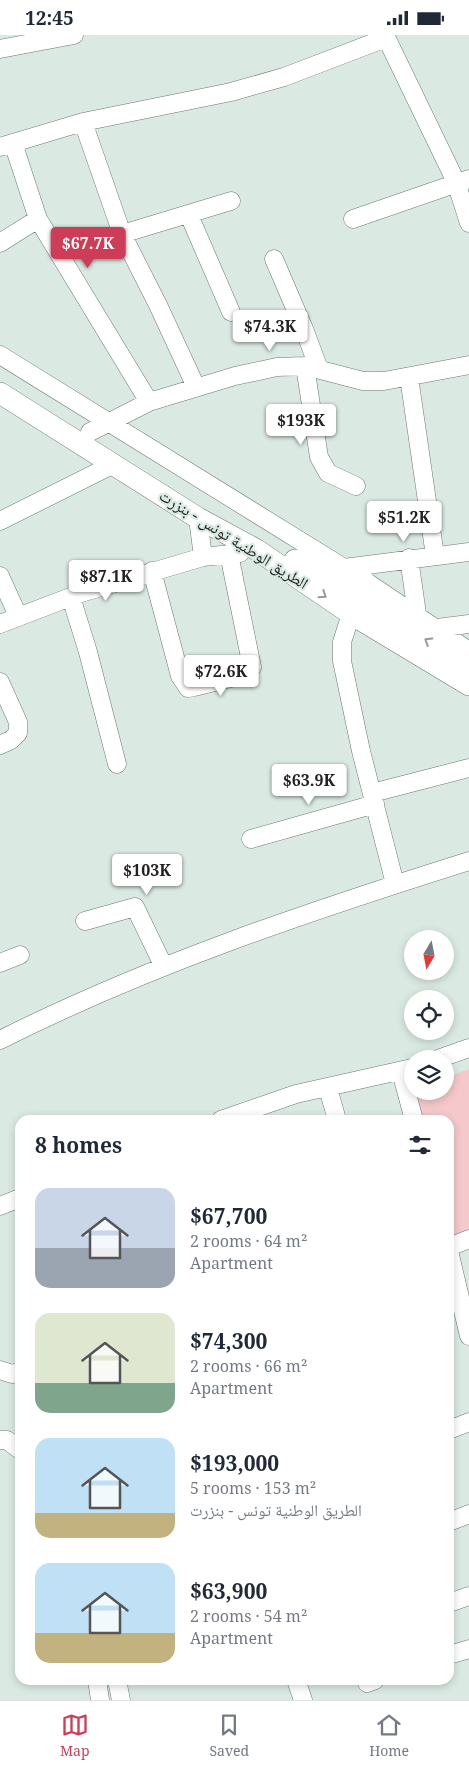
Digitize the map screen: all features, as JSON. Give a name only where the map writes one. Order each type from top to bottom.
[{"type":"main road","name":"الطريق الوطنية تونس - بنزرت","points":[[0,377],[90,432],[165,488],[198,517],[257,550],[351,614],[469,685]]},
{"type":"main road","name":"الطريق الوطنية تونس - بنزرت","points":[[0,393],[114,463],[165,488],[469,669]]},
{"type":"street","points":[[0,49],[74,35]]},
{"type":"street","points":[[149,402],[38,219],[6,145],[83,122],[231,92],[284,77],[385,37],[463,180],[469,223]]},
{"type":"street","points":[[83,122],[122,234],[196,387]]},
{"type":"street","points":[[353,219],[463,180]]},
{"type":"street","points":[[122,234],[231,201]]},
{"type":"street","points":[[189,215],[231,312]]},
{"type":"street","points":[[0,243],[38,219]]},
{"type":"street","points":[[274,259],[304,329],[312,368],[319,457],[328,473],[356,486]]},
{"type":"street","points":[[0,355],[110,421],[417,614],[469,651]]},
{"type":"street","points":[[90,432],[149,402],[196,387],[277,367],[312,368],[363,381],[409,377],[469,365]]},
{"type":"street","points":[[409,377],[435,556]]},
{"type":"street","points":[[0,521],[114,463]]},
{"type":"street","points":[[198,517],[202,557]]},
{"type":"street","points":[[0,624],[71,597],[152,571],[202,557],[257,550]]},
{"type":"street","points":[[344,568],[469,551]]},
{"type":"street","points":[[152,571],[180,676],[188,688],[194,687],[243,675],[252,667],[229,554]]},
{"type":"street","points":[[409,558],[417,614]]},
{"type":"street","points":[[0,577],[18,616]]},
{"type":"street","points":[[71,597],[88,652],[117,764]]},
{"type":"street","points":[[351,614],[341,650],[361,751],[395,884]]},
{"type":"street","points":[[437,628],[469,625]]},
{"type":"street","points":[[0,682],[18,722],[18,733],[11,740],[0,745]]},
{"type":"street","points":[[251,839],[469,768]]},
{"type":"street","points":[[0,1040],[44,1018],[164,967],[395,884],[469,861]]},
{"type":"street","points":[[85,921],[135,907],[164,967]]},
{"type":"street","points":[[0,963],[20,955]]},
{"type":"street","points":[[454,1053],[469,1048]]},
{"type":"street","points":[[240,1115],[296,1094],[404,1071]]},
{"type":"street","points":[[328,1088],[336,1115]]},
{"type":"street","points":[[411,1100],[413,1115]]},
{"type":"street","points":[[0,1206],[15,1200]]},
{"type":"street","points":[[454,1246],[469,1239]]},
{"type":"street","points":[[454,1271],[468,1331]]},
{"type":"street","points":[[0,1370],[15,1373]]},
{"type":"street","points":[[454,1427],[469,1422]]},
{"type":"street","points":[[0,1440],[7,1440],[15,1446]]},
{"type":"street","points":[[454,1520],[469,1515]]},
{"type":"street","points":[[454,1602],[468,1599]]},
{"type":"street","points":[[454,1654],[469,1649]]},
{"type":"street","points":[[98,1685],[100,1700]]},
{"type":"street","points":[[118,1685],[121,1700]]},
{"type":"street","points":[[298,1685],[303,1700]]},
{"type":"shaded area","points":[[469,1069],[469,1235],[459,1239],[454,1236],[454,1115],[422,1115],[418,1100],[454,1100],[454,1075]]}]
